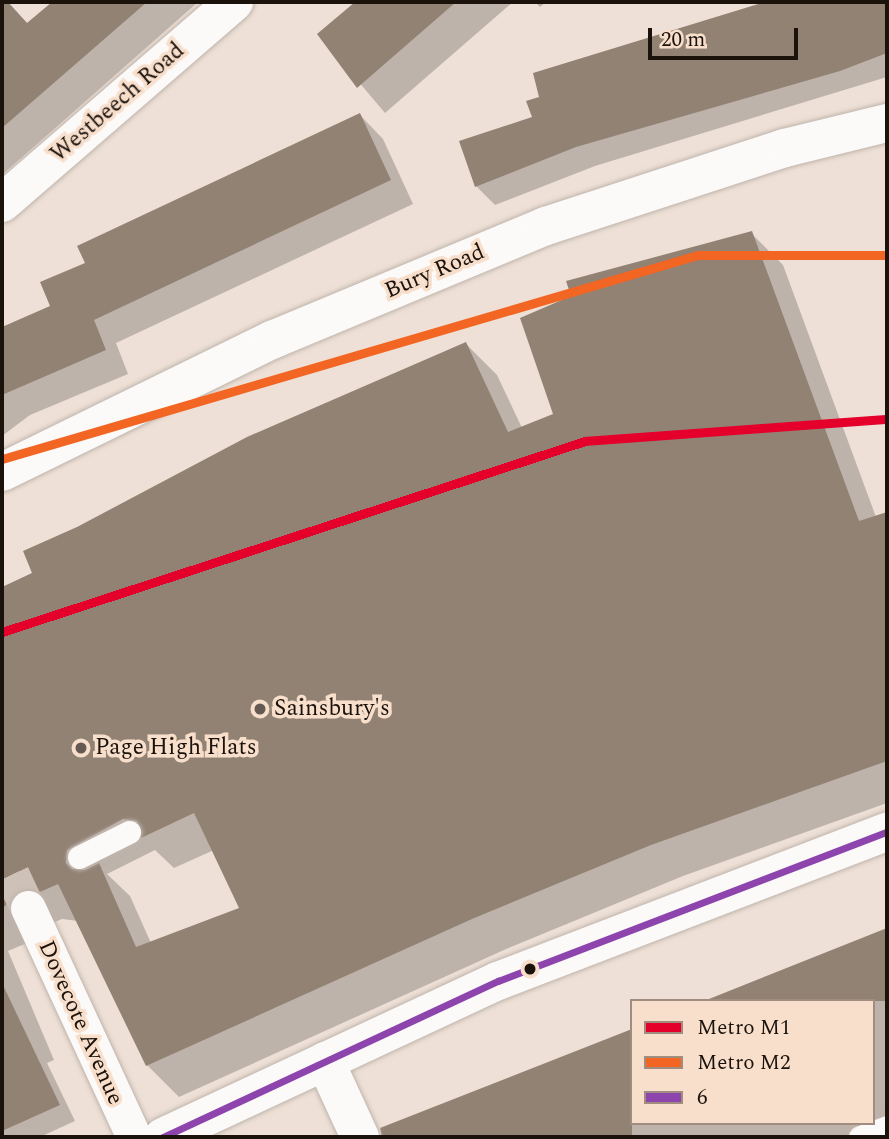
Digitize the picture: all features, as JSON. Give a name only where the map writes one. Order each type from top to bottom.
[{"type":"street","name":"Westbeech Road","points":[[2,204],[234,2]]},
{"type":"street","name":"Bury Road","points":[[2,472],[272,340],[546,226],[785,148],[887,123]]},
{"type":"street","points":[[163,1137],[498,981],[887,832]]},
{"type":"street","name":"Dovecote Avenue","points":[[28,908],[134,1137]]},
{"type":"street","points":[[325,1061],[360,1137]]},
{"type":"lane","points":[[79,857],[130,832]]},
{"type":"lane","points":[[860,1137],[887,1127]]},
{"type":"building","points":[[2,2],[8,2],[27,23],[52,2],[147,2],[2,128]]},
{"type":"building","points":[[355,2],[456,2],[357,88],[317,34]]},
{"type":"building","points":[[765,2],[887,2],[887,53],[840,71],[576,147],[475,187],[459,141],[532,117],[526,101],[539,97],[533,73]]},
{"type":"building","points":[[360,113],[391,180],[94,320],[106,350],[2,395],[2,327],[50,306],[40,282],[85,263],[77,246]]},
{"type":"building","points":[[752,231],[859,521],[887,512],[887,761],[651,845],[472,919],[146,1066],[58,884],[40,892],[20,890],[2,909],[2,587],[32,573],[23,551],[77,527],[247,437],[466,342],[508,432],[553,414],[520,318],[571,296],[566,281]],"holes":[[[194,813],[239,908],[136,947],[99,863],[85,870],[72,869],[66,863],[67,850],[123,819],[137,821],[141,838]]]},
{"type":"building","points":[[887,928],[887,1001],[709,999]]},
{"type":"building","points":[[2,983],[60,1105],[2,1131]]},
{"type":"building","points":[[630,1030],[632,1137],[382,1137],[380,1128]]},
{"type":"tunnel","points":[[12,874],[28,908]]},
{"type":"metro line","name":"M2","points":[[2,459],[698,255],[887,255]]},
{"type":"metro line","name":"M1","points":[[2,632],[585,441],[887,419]]},
{"type":"transit line","name":"6","points":[[163,1137],[498,981],[887,832]]},
{"type":"place","name":"Sainsbury's","points":[[260,709]]},
{"type":"place","name":"Page High Flats","points":[[81,748]]}]
